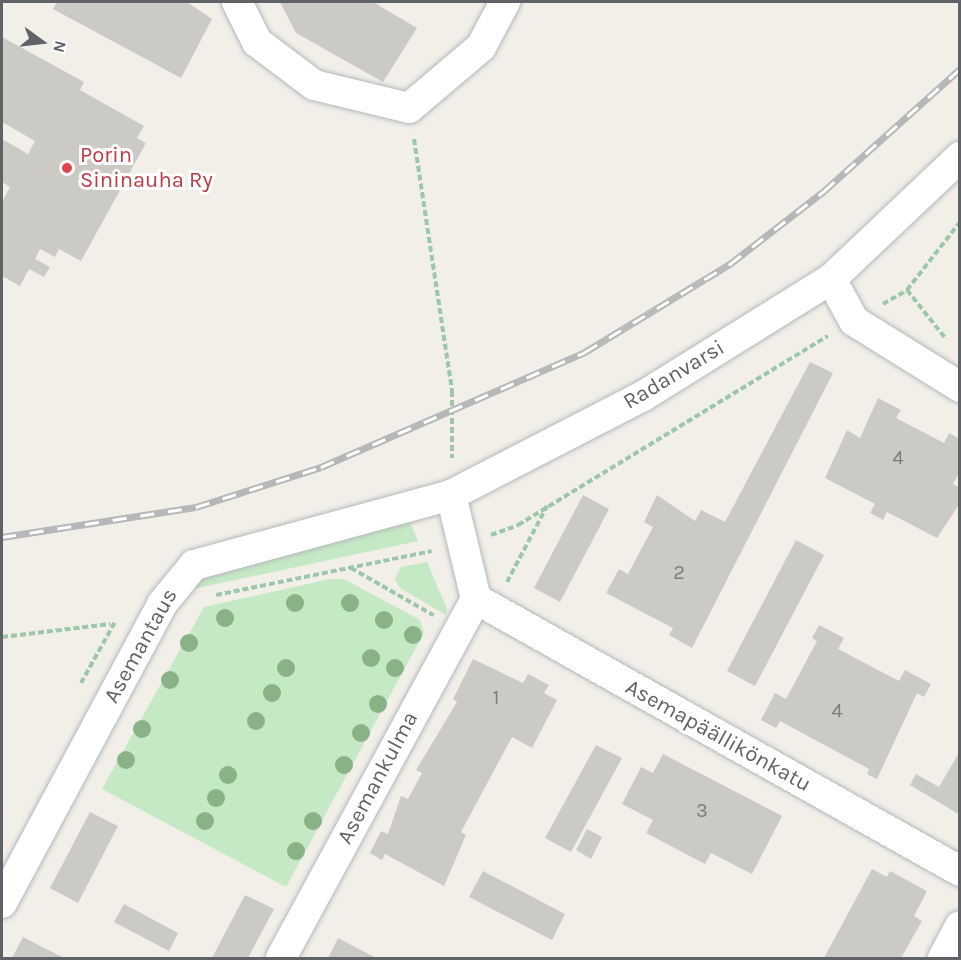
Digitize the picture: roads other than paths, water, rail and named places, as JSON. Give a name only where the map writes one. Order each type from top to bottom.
[{"type":"street","points":[[237,2],[256,42],[314,85],[409,108],[482,47],[505,2]]},
{"type":"street","name":"Radanvarsi","points":[[451,495],[644,396],[831,279],[960,157]]},
{"type":"street","points":[[831,279],[854,321],[960,387]]},
{"type":"street","points":[[451,495],[476,599]]},
{"type":"street","name":"Asemantaus","points":[[2,903],[162,604],[194,565],[451,495]]},
{"type":"street","name":"Asemankulma","points":[[281,958],[476,599]]},
{"type":"street","name":"Asemapäällikönkatu","points":[[476,599],[960,871]]},
{"type":"street","points":[[943,958],[960,926]]},
{"type":"railway","points":[[2,537],[196,507],[321,467],[585,352],[730,264],[824,191],[960,69]]},
{"type":"place","name":"Porin Sininauha Ry","points":[[67,168]]}]
